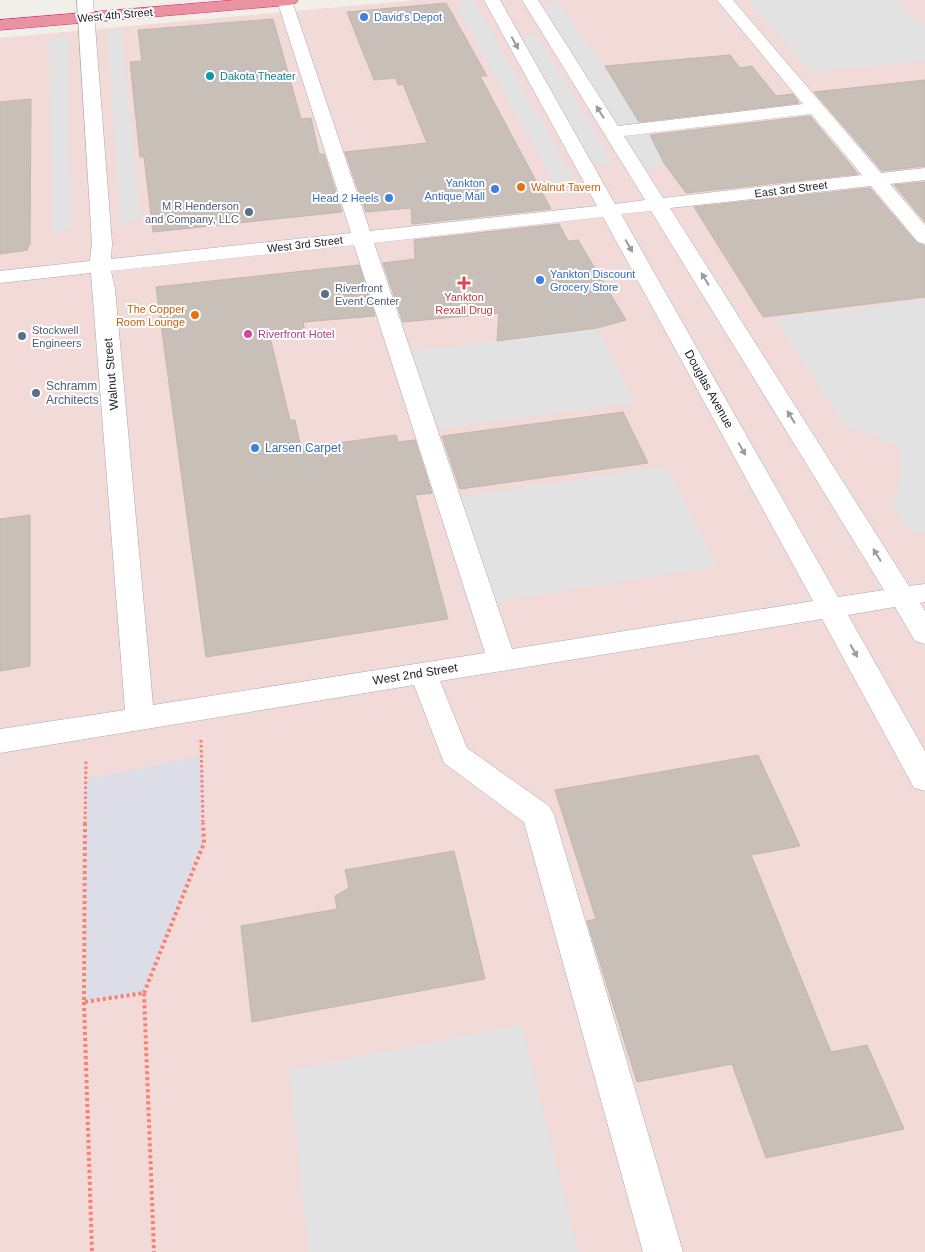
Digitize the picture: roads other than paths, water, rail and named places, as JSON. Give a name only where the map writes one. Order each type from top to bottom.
[{"type":"highway","name":"West 4th Street","points":[[0,25],[86,9],[290,0]]},
{"type":"street","name":"Douglas Avenue","points":[[492,0],[925,779]]},
{"type":"street","points":[[530,0],[657,204],[914,595],[925,634]]},
{"type":"street","points":[[725,0],[925,238]]},
{"type":"street","points":[[284,1],[502,661]]},
{"type":"street","name":"Walnut Street","points":[[86,9],[102,243],[100,266],[104,289],[140,718]]},
{"type":"street","points":[[612,132],[817,108]]},
{"type":"street","name":"East 3rd Street","points":[[609,210],[925,174]]},
{"type":"street","name":"West 3rd Street","points":[[0,277],[609,210]]},
{"type":"street","name":"West 2nd Street","points":[[0,741],[914,595]]},
{"type":"street","points":[[423,673],[455,755],[538,815],[663,1252]]},
{"type":"place","name":"David's Depot","points":[[364,17]]},
{"type":"place","name":"Dakota Theater","points":[[210,76]]},
{"type":"place","name":"Walnut Tavern","points":[[521,187]]},
{"type":"place","name":"Yankton Antique Mall","points":[[495,189]]},
{"type":"place","name":"Head 2 Heels","points":[[389,198]]},
{"type":"place","name":"M R Henderson and Company, LLC","points":[[249,212]]},
{"type":"place","name":"Yankton Discount Grocery Store","points":[[540,280]]},
{"type":"place","name":"Yankton Rexall Drug","points":[[464,283]]},
{"type":"place","name":"Riverfront Event Center","points":[[325,294]]},
{"type":"place","name":"The Copper Room Lounge","points":[[195,315]]},
{"type":"place","name":"Riverfront Hotel","points":[[248,334]]},
{"type":"place","name":"Stockwell Engineers","points":[[22,336]]},
{"type":"place","name":"Schramm Architects","points":[[36,393]]},
{"type":"place","name":"Larsen Carpet","points":[[255,448]]}]
